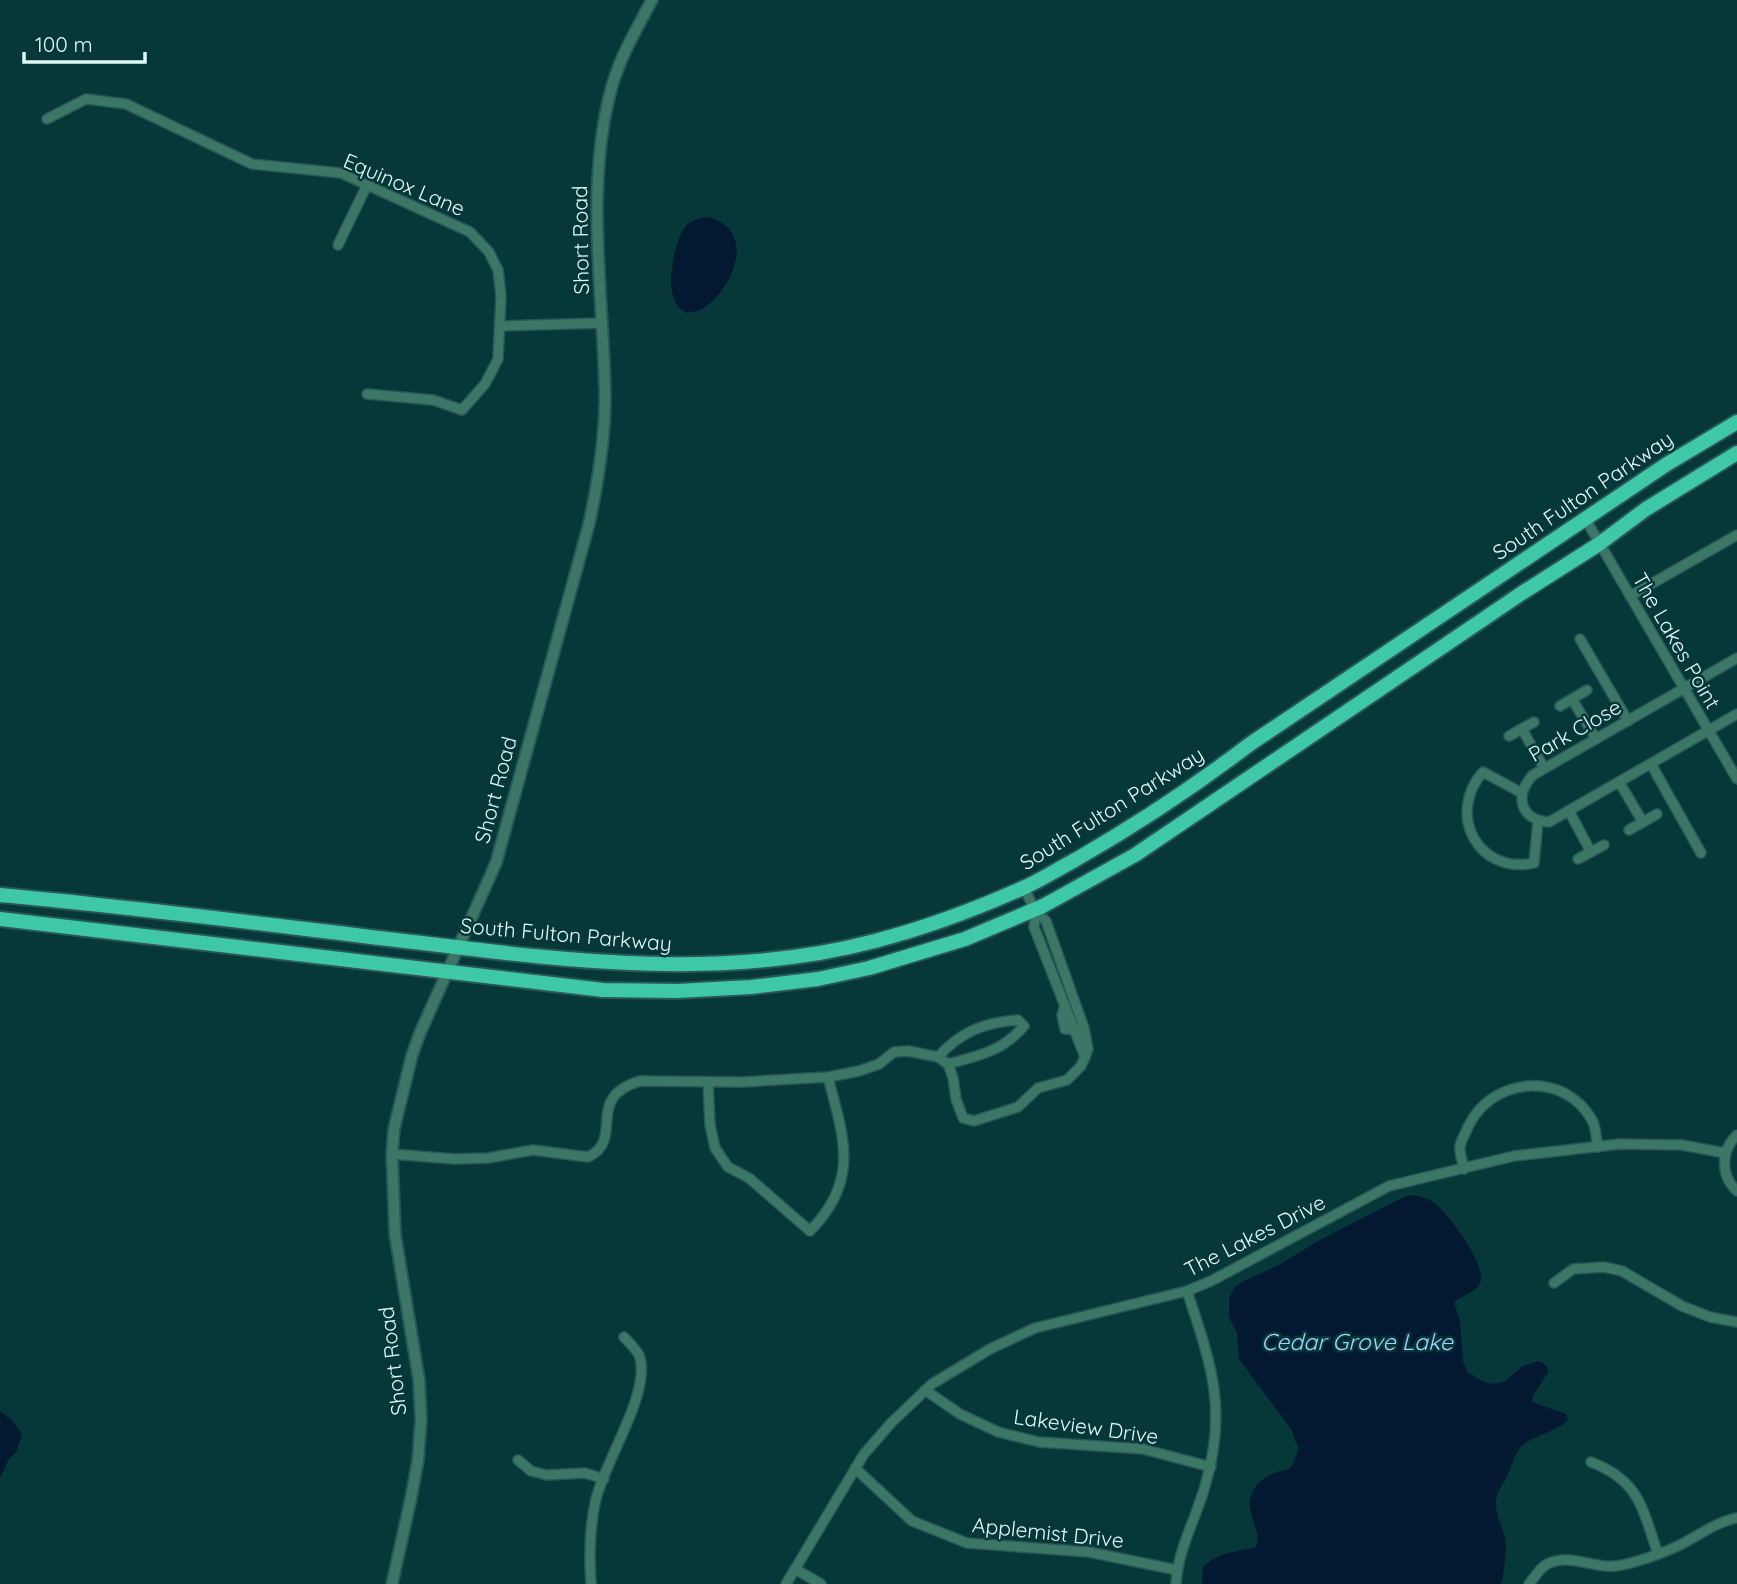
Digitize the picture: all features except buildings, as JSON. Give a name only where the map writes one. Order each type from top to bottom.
[{"type":"highway","name":"South Fulton Parkway","points":[[0,895],[640,965],[764,961],[875,941],[940,921],[1024,888],[1102,844],[1208,776],[1250,744],[1667,464],[1737,422]]},
{"type":"highway","points":[[0,919],[603,990],[677,991],[751,987],[818,979],[869,968],[965,939],[1035,911],[1135,855],[1501,607],[1599,544],[1646,509],[1737,453]]},
{"type":"street","name":"Short Road","points":[[392,1584],[418,1460],[421,1420],[419,1380],[395,1234],[392,1154],[394,1129],[412,1055],[496,863],[589,524],[598,482],[605,400],[598,192],[602,143],[612,88],[620,62],[652,0]]},
{"type":"street","name":"Equinox Lane","points":[[47,119],[86,99],[126,104],[252,164],[341,173],[470,232],[489,252],[498,270],[501,296],[498,359],[485,384],[461,410],[433,400],[368,394]]},
{"type":"street","points":[[338,244],[367,184]]},
{"type":"street","points":[[500,326],[602,323]]},
{"type":"street","name":"The Lakes Point","points":[[1586,520],[1737,779]]},
{"type":"street","points":[[1630,596],[1737,535]]},
{"type":"street","points":[[1580,639],[1628,721]]},
{"type":"street","name":"Park Close","points":[[1538,821],[1525,812],[1521,799],[1525,783],[1532,775],[1737,658]]},
{"type":"street","points":[[1560,706],[1587,690]]},
{"type":"street","points":[[1572,699],[1596,739]]},
{"type":"street","points":[[1522,793],[1483,772],[1473,784],[1466,815],[1472,836],[1484,853],[1503,862],[1521,866],[1534,863],[1538,821],[1549,822],[1737,714]]},
{"type":"street","points":[[1509,736],[1534,722]]},
{"type":"street","points":[[1522,729],[1544,768]]},
{"type":"street","points":[[1651,764],[1701,853]]},
{"type":"street","points":[[1619,782],[1643,822]]},
{"type":"street","points":[[1569,811],[1591,852]]},
{"type":"street","points":[[1629,830],[1657,814]]},
{"type":"street","points":[[1578,859],[1604,845]]},
{"type":"street","points":[[392,1154],[454,1159],[488,1158],[533,1150],[587,1157],[600,1148],[605,1136],[606,1116],[611,1098],[627,1085],[640,1082],[828,1077],[859,1072],[879,1064],[894,1052],[908,1051],[938,1057],[948,1064],[962,1118],[974,1121],[1018,1107],[1038,1088],[1067,1080],[1081,1066],[1088,1049],[1079,1030],[1065,976],[1046,921],[1035,911],[1024,888]]},
{"type":"street","points":[[1035,911],[1034,927],[1065,1006],[1062,1022],[1065,1029],[1079,1030]]},
{"type":"street","points":[[1054,978],[1065,976]]},
{"type":"street","points":[[938,1057],[967,1032],[994,1022],[1018,1020],[1024,1026],[1012,1040],[982,1055],[948,1064]]},
{"type":"street","points":[[708,1082],[710,1125],[715,1148],[721,1158],[728,1167],[749,1178],[810,1231],[836,1199],[844,1173],[844,1143],[828,1077]]},
{"type":"street","points":[[1464,1169],[1460,1147],[1475,1113],[1498,1093],[1523,1085],[1552,1088],[1574,1100],[1592,1121],[1598,1147]]},
{"type":"street","points":[[1737,1135],[1725,1153],[1724,1165],[1727,1177],[1737,1191]]},
{"type":"street","name":"The Lakes Drive","points":[[786,1584],[864,1454],[892,1422],[925,1390],[990,1349],[1035,1328],[1187,1291],[1211,1281],[1389,1186],[1514,1156],[1620,1144],[1682,1145],[1725,1153]]},
{"type":"street","points":[[1555,1283],[1573,1269],[1604,1267],[1622,1271],[1682,1306],[1710,1317],[1737,1322]]},
{"type":"street","points":[[1176,1584],[1187,1532],[1211,1467],[1218,1424],[1206,1349],[1187,1291]]},
{"type":"street","points":[[591,1584],[589,1540],[596,1497],[634,1404],[643,1372],[639,1354],[624,1337]]},
{"type":"street","name":"Lakeview Drive","points":[[925,1390],[960,1414],[998,1432],[1039,1442],[1143,1449],[1211,1467]]},
{"type":"street","points":[[518,1460],[531,1471],[547,1475],[585,1473],[604,1479]]},
{"type":"street","points":[[1591,1462],[1612,1470],[1639,1499],[1658,1554]]},
{"type":"street","name":"Applemist Drive","points":[[855,1468],[912,1521],[967,1543],[1089,1552],[1124,1557],[1177,1570]]},
{"type":"street","points":[[1529,1584],[1546,1564],[1566,1559],[1591,1565],[1618,1566],[1676,1547],[1725,1520],[1737,1518]]},
{"type":"street","points":[[794,1569],[821,1584]]},
{"type":"water","points":[[707,217],[728,228],[736,246],[734,267],[724,287],[710,303],[694,312],[681,309],[672,292],[672,267],[683,230],[697,219]]},
{"type":"water","name":"Cedar Grove Lake","points":[[1412,1195],[1428,1199],[1439,1207],[1465,1240],[1478,1265],[1480,1283],[1454,1302],[1460,1321],[1463,1361],[1468,1373],[1486,1383],[1494,1384],[1504,1382],[1523,1366],[1539,1361],[1547,1366],[1548,1372],[1532,1402],[1566,1414],[1568,1420],[1521,1447],[1498,1494],[1497,1510],[1506,1544],[1502,1581],[1500,1584],[1202,1584],[1203,1567],[1209,1562],[1227,1553],[1255,1548],[1258,1541],[1250,1507],[1255,1487],[1274,1473],[1291,1468],[1299,1449],[1291,1429],[1239,1359],[1237,1333],[1229,1317],[1229,1298],[1235,1287],[1246,1280]]},
{"type":"water","points":[[0,1411],[12,1420],[22,1434],[17,1451],[9,1459],[0,1478]]}]
